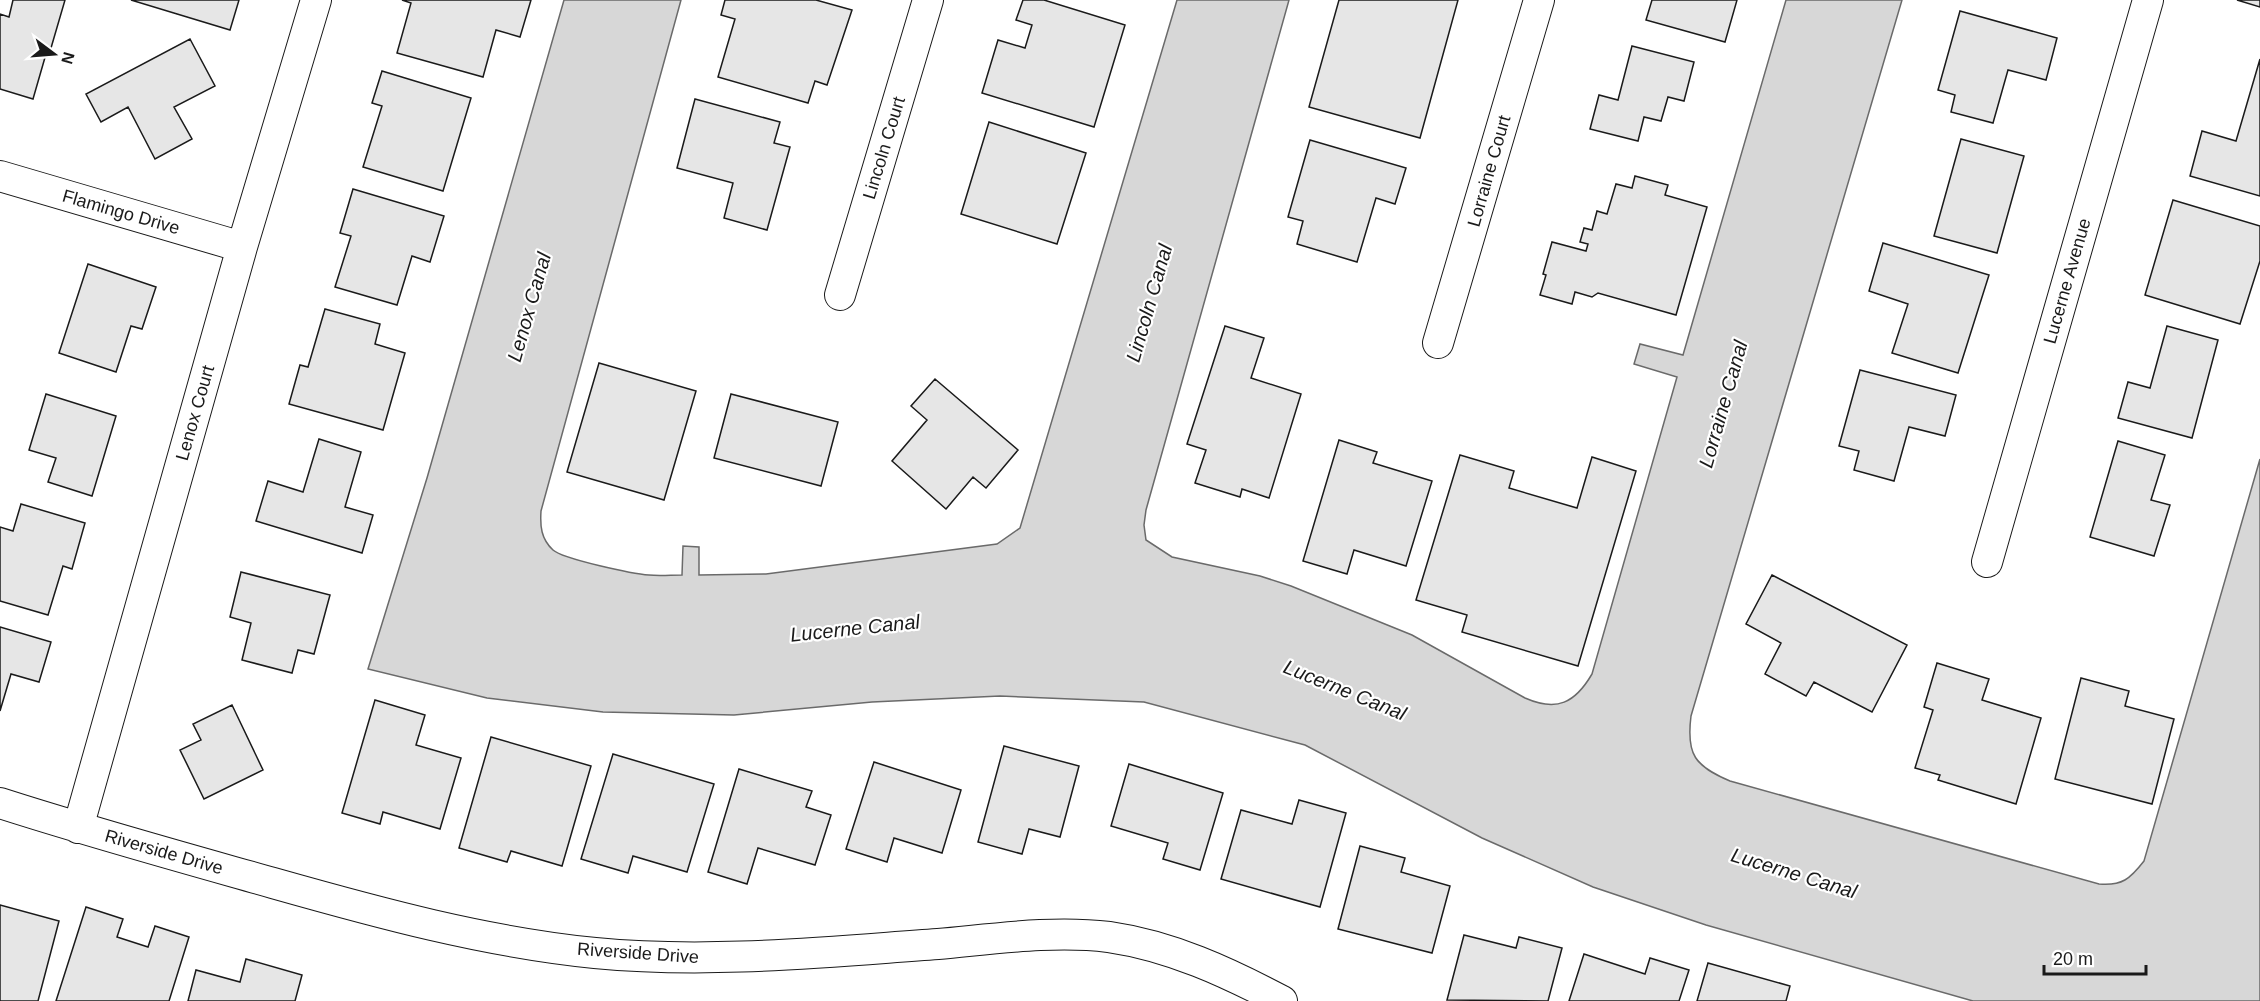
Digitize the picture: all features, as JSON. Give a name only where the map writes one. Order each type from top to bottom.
[{"type":"street","name":"Lenox Court","points":[[78,828],[242,247],[316,0]]},
{"type":"street","name":"Lincoln Court","points":[[840,295],[928,0]]},
{"type":"street","name":"Lorraine Court","points":[[1438,343],[1539,0]]},
{"type":"street","name":"Lucerne Avenue","points":[[1987,562],[2148,0]]},
{"type":"street","name":"Flamingo Drive","points":[[0,176],[242,247]]},
{"type":"street","name":"Riverside Drive","points":[[0,803],[78,828],[409,921],[473,935],[593,953],[705,958],[836,951],[1056,934],[1108,937],[1159,948],[1206,964],[1282,1001]]},
{"type":"water","points":[[564,0],[681,0],[541,511],[542,532],[553,550],[570,558],[614,569],[641,574],[682,575],[683,546],[699,547],[699,575],[766,574],[997,544],[1020,528],[1177,0],[1289,0],[1146,510],[1144,525],[1146,540],[1172,557],[1260,576],[1291,586],[1412,635],[1525,698],[1536,702],[1556,704],[1572,698],[1592,674],[1677,377],[1634,364],[1640,344],[1683,355],[1786,0],[1902,0],[1691,716],[1692,750],[1708,770],[1730,781],[2099,884],[2114,884],[2125,880],[2144,861],[2260,459],[2260,1001],[1973,1001],[1706,925],[1593,887],[1482,838],[1305,745],[1144,702],[1000,696],[872,702],[734,715],[603,712],[487,698],[368,669],[427,478]]},
{"type":"building","points":[[13,0],[65,0],[33,99],[0,89],[0,14],[9,17]]},
{"type":"building","points":[[131,0],[239,0],[230,30]]},
{"type":"building","points":[[402,0],[531,0],[520,37],[496,30],[483,77],[397,53],[411,3]]},
{"type":"building","points":[[725,0],[816,0],[852,10],[827,85],[815,81],[808,103],[718,77],[735,19],[721,15]]},
{"type":"building","points":[[1023,0],[1044,0],[1125,25],[1094,127],[982,93],[998,40],[1025,48],[1032,25],[1016,20]]},
{"type":"building","points":[[1339,0],[1458,0],[1420,138],[1309,107]]},
{"type":"building","points":[[1652,0],[1737,0],[1725,42],[1646,20]]},
{"type":"building","points":[[2237,0],[2260,0],[2260,7]]},
{"type":"building","points":[[1960,11],[2057,38],[2046,80],[2008,70],[1993,123],[1951,112],[1955,95],[1938,90]]},
{"type":"building","points":[[190,39],[215,86],[174,107],[192,139],[155,159],[128,107],[101,122],[86,94]]},
{"type":"building","points":[[1632,46],[1694,62],[1684,101],[1668,97],[1661,121],[1644,117],[1638,141],[1590,129],[1599,95],[1618,100]]},
{"type":"building","points":[[2260,59],[2260,196],[2190,176],[2202,131],[2236,141]]},
{"type":"building","points":[[382,71],[471,98],[443,191],[363,167],[382,106],[372,103]]},
{"type":"building","points":[[695,99],[780,122],[774,143],[790,147],[767,230],[724,218],[733,183],[677,168]]},
{"type":"building","points":[[989,122],[1086,153],[1057,244],[961,214]]},
{"type":"building","points":[[1961,139],[2024,156],[1997,253],[1934,236]]},
{"type":"building","points":[[1310,140],[1406,168],[1395,204],[1376,198],[1357,262],[1297,244],[1303,221],[1288,217]]},
{"type":"building","points":[[1635,176],[1668,185],[1665,195],[1707,207],[1676,315],[1598,293],[1592,297],[1575,292],[1572,304],[1540,295],[1552,242],[1586,251],[1588,244],[1580,242],[1584,228],[1592,230],[1597,211],[1607,214],[1616,184],[1632,188]]},
{"type":"building","points":[[353,189],[444,216],[430,262],[412,256],[397,305],[335,287],[351,236],[340,233]]},
{"type":"building","points":[[2173,200],[2260,226],[2260,261],[2240,324],[2145,295]]},
{"type":"building","points":[[1883,243],[1989,275],[1958,373],[1892,353],[1908,304],[1869,291]]},
{"type":"building","points":[[88,264],[156,287],[142,329],[131,326],[116,372],[59,353]]},
{"type":"building","points":[[325,309],[380,324],[375,344],[405,353],[383,430],[289,404],[300,365],[308,367]]},
{"type":"building","points":[[1225,326],[1264,338],[1251,378],[1301,394],[1269,498],[1242,489],[1240,497],[1195,483],[1206,450],[1187,444]]},
{"type":"building","points":[[2167,326],[2218,340],[2192,438],[2118,418],[2128,382],[2150,388]]},
{"type":"building","points":[[599,363],[696,391],[664,500],[567,472]]},
{"type":"building","points":[[1860,370],[1956,395],[1945,436],[1909,427],[1894,481],[1854,470],[1859,451],[1839,446]]},
{"type":"building","points":[[935,379],[1018,450],[986,488],[973,477],[946,509],[892,461],[927,420],[911,406]]},
{"type":"building","points":[[46,394],[116,416],[92,496],[48,482],[56,458],[29,450]]},
{"type":"building","points":[[731,394],[838,422],[821,486],[714,458]]},
{"type":"building","points":[[319,439],[361,452],[345,507],[373,515],[362,553],[256,521],[268,481],[303,492]]},
{"type":"building","points":[[1339,440],[1377,452],[1373,463],[1432,481],[1406,566],[1354,550],[1347,574],[1303,561]]},
{"type":"building","points":[[2118,441],[2165,455],[2151,500],[2170,505],[2154,556],[2090,537]]},
{"type":"building","points":[[1460,455],[1514,471],[1509,488],[1577,508],[1592,457],[1636,471],[1578,666],[1462,632],[1467,615],[1416,600]]},
{"type":"building","points":[[21,504],[85,523],[72,569],[63,566],[48,615],[0,601],[0,527],[13,531]]},
{"type":"building","points":[[241,572],[330,595],[314,654],[298,650],[292,673],[242,660],[251,623],[230,617]]},
{"type":"building","points":[[1772,575],[1907,645],[1872,712],[1814,682],[1806,696],[1765,674],[1781,643],[1746,624]]},
{"type":"building","points":[[0,627],[51,642],[39,682],[11,674],[0,711]]},
{"type":"building","points":[[1937,663],[1989,679],[1982,700],[2041,718],[2016,804],[1938,780],[1940,775],[1915,768],[1933,710],[1924,707]]},
{"type":"building","points":[[2081,678],[2129,691],[2125,706],[2174,719],[2152,804],[2055,779]]},
{"type":"building","points":[[375,700],[425,715],[416,745],[461,758],[440,829],[383,812],[380,824],[342,813]]},
{"type":"building","points":[[232,705],[263,770],[204,799],[180,750],[201,740],[193,724]]},
{"type":"building","points":[[491,737],[591,766],[562,866],[511,851],[507,862],[459,848]]},
{"type":"building","points":[[1004,746],[1079,766],[1060,837],[1029,829],[1022,854],[978,842]]},
{"type":"building","points":[[613,754],[714,784],[687,872],[633,856],[628,873],[581,859]]},
{"type":"building","points":[[874,762],[961,790],[942,853],[894,838],[887,862],[846,849]]},
{"type":"building","points":[[1129,764],[1223,793],[1200,870],[1163,859],[1168,843],[1111,826]]},
{"type":"building","points":[[739,769],[812,791],[806,807],[831,815],[815,865],[758,848],[747,884],[708,872]]},
{"type":"building","points":[[1299,800],[1346,813],[1320,907],[1221,879],[1241,810],[1292,824]]},
{"type":"building","points":[[1360,846],[1405,858],[1401,872],[1450,886],[1432,953],[1338,929]]},
{"type":"building","points":[[0,905],[59,921],[38,1001],[0,1001]]},
{"type":"building","points":[[86,907],[123,919],[117,937],[148,947],[155,926],[189,937],[169,1001],[56,1001]]},
{"type":"building","points":[[1464,935],[1516,948],[1519,937],[1562,948],[1548,1001],[1447,1000]]},
{"type":"building","points":[[1584,954],[1645,974],[1650,958],[1689,970],[1679,1001],[1569,1001]]},
{"type":"building","points":[[246,959],[302,975],[295,1001],[188,1001],[196,970],[240,982]]},
{"type":"building","points":[[1708,963],[1790,986],[1786,1001],[1697,1001]]},
{"type":"water label","name":"Lincoln Canal","points":[[1149,303]]},
{"type":"water label","name":"Lenox Canal","points":[[529,307]]},
{"type":"water label","name":"Lorraine Canal","points":[[1723,404]]},
{"type":"water label","name":"Lucerne Canal","points":[[855,628]]},
{"type":"water label","name":"Lucerne Canal","points":[[1345,690]]},
{"type":"water label","name":"Lucerne Canal","points":[[1794,873]]}]
